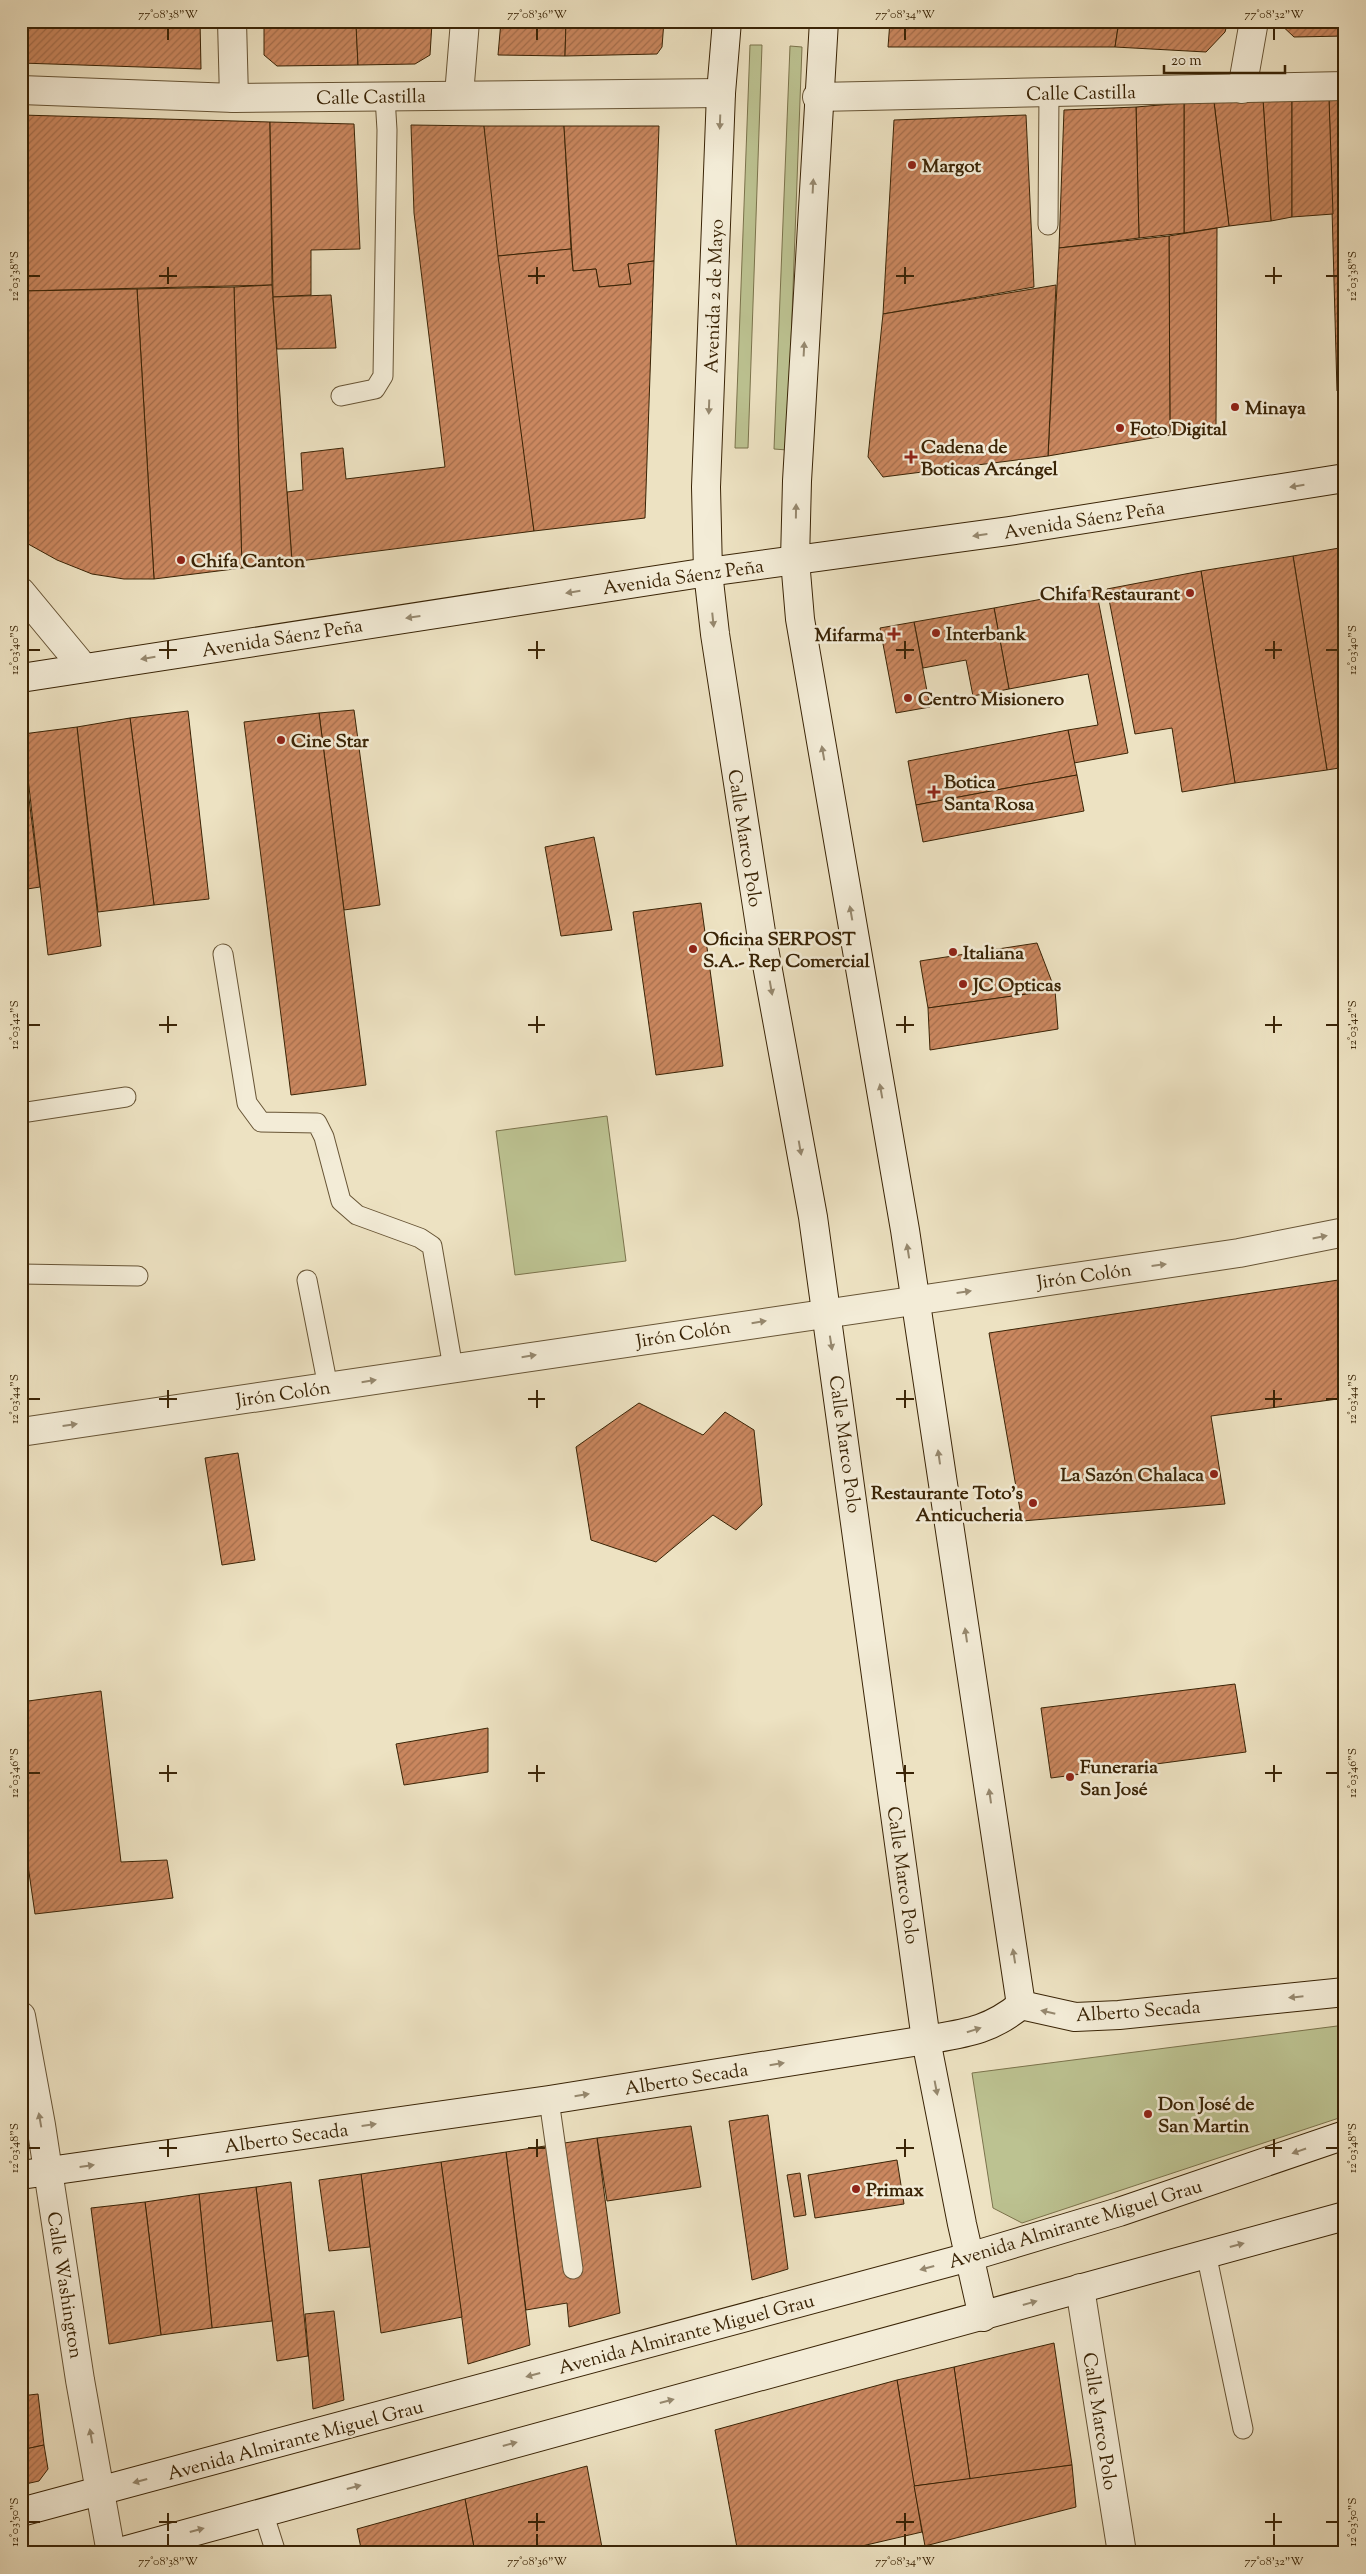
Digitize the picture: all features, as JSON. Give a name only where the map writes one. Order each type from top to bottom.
[{"type":"main road","points":[[232,21],[234,98]]},
{"type":"main road","points":[[459,95],[465,21]]},
{"type":"main road","name":"Avenida 2 de Mayo","points":[[708,572],[706,487],[721,93],[728,21]]},
{"type":"main road","points":[[824,21],[818,97],[797,481],[795,560],[800,619],[916,1299],[1021,2005]]},
{"type":"main road","points":[[1242,89],[1254,21]]},
{"type":"main road","name":"Calle Castilla","points":[[818,97],[1345,86]]},
{"type":"main road","name":"Calle Castilla","points":[[21,90],[234,98],[721,93]]},
{"type":"main road","name":"Avenida Sáenz Peña","points":[[21,678],[708,572],[1009,531],[1345,478]]},
{"type":"main road","name":"Calle Marco Polo","points":[[708,572],[721,688],[761,932],[813,1217],[926,2040],[969,2257],[983,2317]]},
{"type":"main road","points":[[21,592],[84,668]]},
{"type":"main road","name":"Jirón Colón","points":[[21,1432],[827,1312],[1239,1253],[1345,1232]]},
{"type":"main road","name":"Alberto Secada","points":[[34,2174],[550,2100],[926,2040],[971,2032],[1001,2021],[1021,2005],[1075,2017],[1119,2015],[1345,1992]]},
{"type":"main road","name":"Calle Washington","points":[[21,2016],[41,2125],[34,2174],[101,2492],[112,2553]]},
{"type":"main road","name":"Avenida Almirante Miguel Grau","points":[[21,2512],[969,2257],[1119,2212],[1345,2135]]},
{"type":"main road","points":[[116,2553],[938,2327],[983,2317],[1080,2288],[1345,2216]]},
{"type":"main road","name":"Calle Marco Polo","points":[[1080,2288],[1122,2553]]},
{"type":"lane","points":[[1048,225],[1049,93]]},
{"type":"lane","points":[[340,396],[375,389],[383,376],[387,130],[385,97]]},
{"type":"lane","points":[[223,954],[247,1103],[261,1122],[317,1123],[324,1137],[340,1201],[357,1215],[420,1238],[432,1246],[453,1368]]},
{"type":"lane","points":[[21,1113],[126,1097]]},
{"type":"lane","points":[[21,1274],[138,1276]]},
{"type":"lane","points":[[307,1280],[328,1387]]},
{"type":"lane","points":[[550,2100],[573,2269]]},
{"type":"lane","points":[[1206,2253],[1243,2429]]},
{"type":"lane","points":[[263,2512],[276,2553]]},
{"type":"green space","points":[[750,45],[762,45],[748,448],[735,448]]},
{"type":"green space","points":[[790,46],[802,47],[787,450],[774,449]]},
{"type":"green space","points":[[607,1116],[626,1261],[515,1275],[496,1131]]},
{"type":"green space","points":[[1345,2025],[1345,2116],[1022,2223],[993,2208],[972,2073]]},
{"type":"building","points":[[21,21],[200,21],[201,69],[21,63]]},
{"type":"building","points":[[264,21],[356,21],[358,65],[277,66],[264,55]]},
{"type":"building","points":[[356,21],[432,21],[432,23],[356,25]]},
{"type":"building","points":[[501,21],[566,21],[565,56],[498,55]]},
{"type":"building","points":[[566,21],[664,21],[662,47],[657,54],[565,56]]},
{"type":"building","points":[[890,21],[1119,21],[1115,47],[888,47]]},
{"type":"building","points":[[1119,21],[1228,21],[1225,32],[1206,52],[1115,47]]},
{"type":"building","points":[[1277,21],[1345,21],[1345,36],[1294,37]]},
{"type":"building","points":[[432,23],[430,55],[415,64],[358,65],[356,25]]},
{"type":"building","points":[[1345,98],[1345,390],[1337,391],[1329,99]]},
{"type":"building","points":[[1292,99],[1292,217],[1271,221],[1263,100]]},
{"type":"building","points":[[1292,99],[1329,99],[1333,214],[1292,217]]},
{"type":"building","points":[[1263,100],[1271,221],[1229,226],[1214,102]]},
{"type":"building","points":[[1214,102],[1229,226],[1184,233],[1184,103]]},
{"type":"building","points":[[1184,103],[1184,233],[1139,238],[1136,107]]},
{"type":"building","points":[[1136,107],[1139,238],[1059,248],[1064,110]]},
{"type":"building","points":[[21,115],[270,122],[272,285],[21,291]]},
{"type":"building","points":[[1026,115],[1034,287],[883,314],[894,120]]},
{"type":"building","points":[[270,122],[354,124],[360,249],[311,250],[311,295],[273,297]]},
{"type":"building","points":[[411,125],[484,126],[534,531],[292,562],[287,492],[303,490],[301,453],[343,448],[346,479],[445,467],[414,213]]},
{"type":"building","points":[[484,126],[564,126],[571,249],[498,256]]},
{"type":"building","points":[[564,126],[659,126],[654,261],[628,264],[631,284],[599,287],[596,269],[573,271]]},
{"type":"building","points":[[1217,228],[1216,426],[1170,435],[1169,236]]},
{"type":"building","points":[[1169,236],[1170,435],[1048,456],[1059,248]]},
{"type":"building","points":[[571,249],[573,271],[596,269],[599,287],[631,284],[628,264],[654,261],[645,518],[534,531],[498,256]]},
{"type":"building","points":[[272,285],[292,562],[242,568],[234,287]]},
{"type":"building","points":[[1056,285],[1048,456],[883,477],[868,457],[883,314]]},
{"type":"building","points":[[234,287],[242,568],[154,579],[137,289]]},
{"type":"building","points":[[137,289],[154,579],[124,579],[92,574],[57,560],[21,540],[21,291]]},
{"type":"building","points":[[331,295],[336,348],[277,349],[273,297]]},
{"type":"building","points":[[1345,547],[1345,767],[1327,770],[1293,556]]},
{"type":"building","points":[[1293,556],[1327,770],[1235,783],[1201,571]]},
{"type":"building","points":[[1201,571],[1235,783],[1182,792],[1172,728],[1135,734],[1107,589]]},
{"type":"building","points":[[1096,589],[1128,753],[1074,763],[1068,730],[1098,725],[1088,674],[1009,689],[994,608]]},
{"type":"building","points":[[994,608],[1009,689],[973,696],[966,660],[923,668],[914,622]]},
{"type":"building","points":[[914,622],[930,707],[896,713],[880,628]]},
{"type":"building","points":[[354,710],[380,905],[344,910],[319,713]]},
{"type":"building","points":[[188,711],[209,899],[154,905],[130,718]]},
{"type":"building","points":[[319,713],[366,1085],[291,1095],[244,722]]},
{"type":"building","points":[[130,718],[154,905],[98,912],[77,727]]},
{"type":"building","points":[[77,727],[101,946],[48,955],[23,734]]},
{"type":"building","points":[[1068,730],[1077,775],[916,805],[908,761]]},
{"type":"building","points":[[21,734],[40,887],[21,890]]},
{"type":"building","points":[[1077,775],[1084,811],[923,842],[916,805]]},
{"type":"building","points":[[594,837],[612,930],[561,936],[545,847]]},
{"type":"building","points":[[701,903],[723,1066],[656,1075],[633,912]]},
{"type":"building","points":[[1037,943],[1055,990],[928,1008],[920,961]]},
{"type":"building","points":[[1055,990],[1058,1029],[930,1050],[928,1008]]},
{"type":"building","points":[[1345,1279],[1345,1398],[1211,1416],[1225,1504],[1022,1521],[989,1333]]},
{"type":"building","points":[[639,1403],[703,1435],[725,1412],[754,1430],[762,1505],[736,1530],[713,1515],[656,1562],[591,1540],[576,1447]]},
{"type":"building","points":[[238,1453],[255,1560],[222,1565],[205,1458]]},
{"type":"building","points":[[1235,1684],[1246,1752],[1051,1778],[1041,1708]]},
{"type":"building","points":[[101,1691],[121,1862],[167,1860],[173,1898],[35,1914],[21,1817],[21,1702]]},
{"type":"building","points":[[488,1728],[488,1772],[404,1785],[396,1744]]},
{"type":"building","points":[[768,2115],[788,2269],[752,2280],[729,2121]]},
{"type":"building","points":[[691,2126],[701,2187],[607,2201],[597,2138]]},
{"type":"building","points":[[597,2138],[620,2313],[569,2327],[567,2303],[526,2310],[506,2152]]},
{"type":"building","points":[[506,2152],[530,2345],[468,2364],[441,2162]]},
{"type":"building","name":"Primax","points":[[897,2160],[904,2204],[815,2218],[808,2175]]},
{"type":"building","points":[[441,2162],[462,2317],[381,2333],[361,2174]]},
{"type":"building","points":[[800,2173],[806,2215],[794,2217],[787,2175]]},
{"type":"building","points":[[361,2174],[370,2247],[329,2251],[319,2180]]},
{"type":"building","points":[[291,2182],[308,2356],[277,2361],[256,2187]]},
{"type":"building","points":[[256,2187],[272,2321],[212,2328],[199,2194]]},
{"type":"building","points":[[199,2194],[212,2328],[161,2335],[145,2202]]},
{"type":"building","points":[[145,2202],[161,2335],[109,2344],[91,2208]]},
{"type":"building","points":[[334,2311],[344,2400],[313,2409],[305,2314]]},
{"type":"building","points":[[1054,2343],[1072,2465],[970,2479],[954,2367]]},
{"type":"building","points":[[954,2367],[970,2479],[914,2486],[897,2380]]},
{"type":"building","points":[[897,2380],[922,2532],[832,2553],[738,2553],[715,2430]]},
{"type":"building","points":[[38,2394],[44,2445],[21,2450],[21,2396]]},
{"type":"building","points":[[44,2445],[48,2469],[39,2481],[21,2485],[21,2450]]},
{"type":"building","points":[[1072,2465],[1076,2507],[925,2546],[914,2486]]},
{"type":"building","points":[[587,2466],[603,2553],[475,2553],[465,2499]]},
{"type":"building","points":[[465,2499],[475,2553],[362,2553],[357,2529]]},
{"type":"place","name":"Margot","points":[[912,165]]},
{"type":"place","name":"Minaya","points":[[1235,407]]},
{"type":"place","name":"Foto Digital","points":[[1120,428]]},
{"type":"place","name":"Cadena de Boticas Arcángel","points":[[911,457]]},
{"type":"place","name":"Chifa Canton","points":[[181,560]]},
{"type":"place","name":"Chifa Restaurant","points":[[1190,593]]},
{"type":"place","name":"Interbank","points":[[936,633]]},
{"type":"place","name":"Mifarma","points":[[894,634]]},
{"type":"place","name":"Centro Misionero","points":[[908,698]]},
{"type":"place","name":"Cine Star","points":[[281,740]]},
{"type":"place","name":"Botica Santa Rosa","points":[[934,792]]},
{"type":"place","name":"Oficina SERPOST S.A.- Rep Comercial","points":[[693,949]]},
{"type":"place","name":"Italiana","points":[[953,952]]},
{"type":"place","name":"JC Opticas","points":[[963,984]]},
{"type":"place","name":"La Sazón Chalaca","points":[[1214,1474]]},
{"type":"place","name":"Restaurante Toto's Anticucheria","points":[[1033,1503]]},
{"type":"place","name":"Funeraria San José","points":[[1070,1777]]},
{"type":"place","name":"Don José de San Martin","points":[[1148,2114]]},
{"type":"place","name":"Primax","points":[[856,2189]]}]
